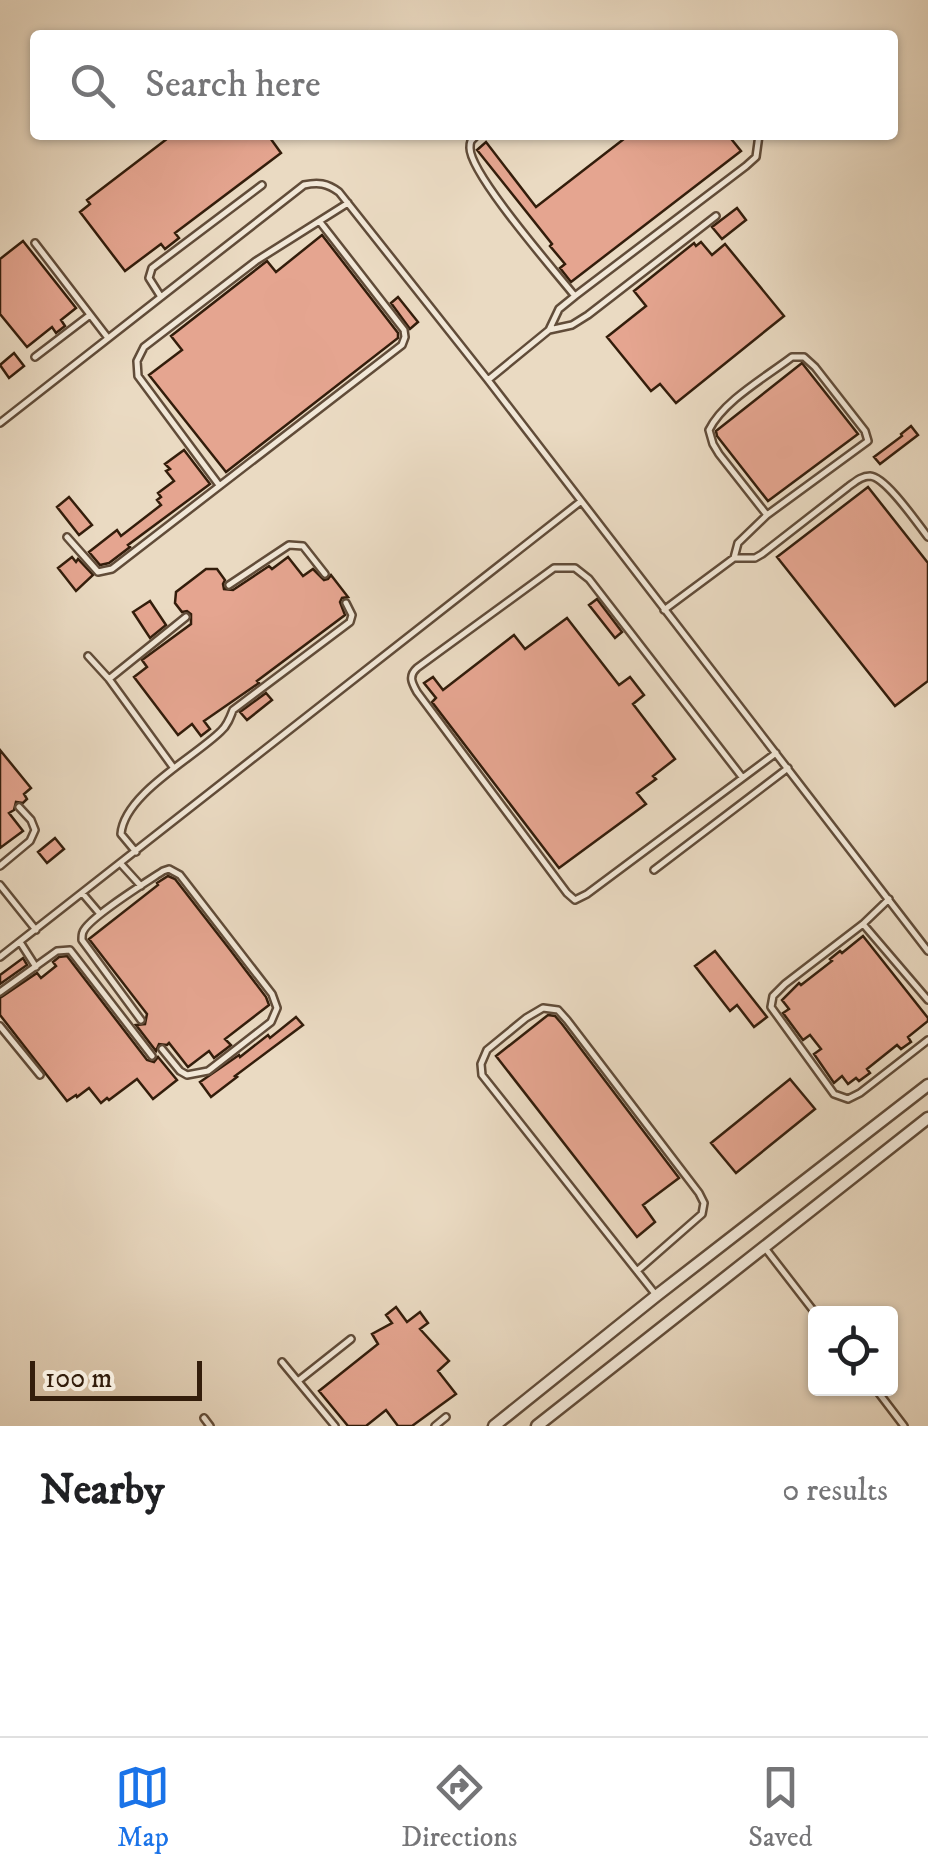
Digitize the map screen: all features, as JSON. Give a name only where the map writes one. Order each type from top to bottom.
[{"type":"street","points":[[494,1426],[928,1085]]},
{"type":"street","points":[[537,1426],[928,1118]]},
{"type":"lane","points":[[472,140],[470,152],[490,190],[575,296]]},
{"type":"lane","points":[[488,380],[549,330],[559,310],[575,296],[746,166],[756,157],[758,140]]},
{"type":"lane","points":[[2,418],[304,186],[326,184],[348,202],[488,380],[928,950]]},
{"type":"lane","points":[[161,297],[149,278],[152,268],[262,186]]},
{"type":"lane","points":[[219,484],[138,376],[140,354],[256,262],[348,202]]},
{"type":"lane","points":[[549,330],[572,325],[588,315],[716,216]]},
{"type":"lane","points":[[67,537],[98,572],[112,569],[396,350],[405,337],[404,330],[320,222]]},
{"type":"lane","points":[[35,243],[108,338]]},
{"type":"lane","points":[[35,358],[90,315]]},
{"type":"lane","points":[[734,558],[738,543],[767,514],[868,441],[865,431],[804,357],[792,357],[734,401],[714,419],[709,430],[719,454],[767,514]]},
{"type":"lane","points":[[664,610],[734,558],[762,554],[860,478],[879,479],[928,536]]},
{"type":"lane","points":[[0,957],[580,502]]},
{"type":"lane","points":[[229,585],[289,545],[303,546],[325,574]]},
{"type":"lane","points":[[742,777],[589,579],[575,568],[554,568],[411,676],[417,692],[575,900],[776,753]]},
{"type":"lane","points":[[136,852],[121,834],[126,814],[173,767],[224,730],[233,710],[350,622],[352,615],[346,602]]},
{"type":"lane","points":[[109,680],[186,617]]},
{"type":"lane","points":[[88,656],[173,767]]},
{"type":"lane","points":[[654,870],[788,768]]},
{"type":"lane","points":[[0,866],[30,841],[35,830],[32,820],[19,806]]},
{"type":"lane","points":[[121,864],[141,886]]},
{"type":"lane","points":[[141,1020],[82,940],[84,930],[100,914],[163,871],[175,871],[272,994],[277,1008],[271,1022],[208,1070],[188,1074],[162,1049]]},
{"type":"lane","points":[[0,885],[36,930]]},
{"type":"lane","points":[[82,894],[100,914]]},
{"type":"lane","points":[[889,899],[786,984],[774,996],[771,1006],[834,1094],[848,1099],[928,1040]]},
{"type":"lane","points":[[863,924],[928,1000]]},
{"type":"lane","points":[[20,942],[36,967]]},
{"type":"lane","points":[[0,992],[57,951],[70,950],[152,1056]]},
{"type":"lane","points":[[637,1271],[702,1214],[704,1203],[567,1020],[558,1010],[543,1008],[487,1050],[481,1064],[482,1076],[656,1296]]},
{"type":"lane","points":[[0,1026],[40,1075]]},
{"type":"lane","points":[[765,1248],[810,1306]]},
{"type":"lane","points":[[298,1381],[351,1339]]},
{"type":"lane","points":[[282,1362],[335,1426]]},
{"type":"lane","points":[[881,1396],[904,1426]]},
{"type":"lane","points":[[435,1426],[446,1417]]},
{"type":"lane","points":[[204,1418],[210,1426]]},
{"type":"building","points":[[165,140],[272,140],[281,153],[175,233],[179,238],[165,249],[161,244],[125,271],[80,212],[90,204],[87,200]]},
{"type":"building","points":[[623,140],[732,140],[741,151],[571,282],[560,268],[565,264],[552,244],[477,150],[486,142],[536,207]]},
{"type":"building","points":[[737,208],[746,220],[722,239],[712,227]]},
{"type":"building","points":[[322,235],[398,338],[226,472],[149,375],[182,350],[171,336],[267,261],[276,272]]},
{"type":"building","points":[[23,241],[76,308],[61,320],[65,326],[56,333],[52,327],[27,347],[0,314],[0,259]]},
{"type":"building","points":[[701,242],[712,255],[725,244],[784,316],[676,403],[660,384],[651,391],[607,337],[646,306],[634,291],[694,243],[696,246]]},
{"type":"building","points":[[398,297],[418,322],[410,329],[391,303]]},
{"type":"building","points":[[14,353],[24,366],[9,378],[0,365]]},
{"type":"building","points":[[802,363],[858,434],[768,501],[716,431]]},
{"type":"building","points":[[911,426],[918,435],[880,464],[874,457]]},
{"type":"building","points":[[184,450],[210,484],[109,563],[100,565],[89,552],[117,530],[121,536],[161,505],[158,493],[174,481],[165,464]]},
{"type":"building","points":[[868,487],[928,563],[928,681],[895,706],[777,557]]},
{"type":"building","points":[[69,497],[92,525],[79,535],[57,507]]},
{"type":"building","points":[[72,557],[93,575],[76,591],[58,568]]},
{"type":"building","points":[[288,557],[303,576],[313,569],[324,580],[331,575],[348,597],[340,602],[345,615],[204,721],[210,729],[201,736],[192,724],[178,735],[134,677],[147,667],[142,660],[191,624],[191,614],[182,612],[175,603],[176,592],[206,569],[217,569],[225,580],[224,589],[233,590]]},
{"type":"building","points":[[597,599],[622,632],[615,638],[589,605]]},
{"type":"building","points":[[150,601],[166,625],[150,638],[133,612]]},
{"type":"building","points":[[567,618],[619,685],[630,677],[644,695],[633,704],[675,759],[637,793],[646,804],[559,868],[432,702],[436,698],[424,683],[433,677],[443,690],[514,635],[525,649]]},
{"type":"building","points":[[266,693],[272,700],[247,720],[240,712]]},
{"type":"building","points":[[0,750],[31,788],[24,794],[27,799],[16,802],[9,813],[23,831],[0,848]]},
{"type":"building","points":[[55,838],[64,849],[47,863],[38,852]]},
{"type":"building","points":[[168,876],[175,879],[269,1005],[225,1039],[231,1045],[214,1058],[209,1051],[188,1067],[169,1043],[159,1044],[156,1051],[136,1025],[145,1024],[147,1014],[89,939]]},
{"type":"building","points":[[863,936],[928,1021],[908,1037],[911,1042],[901,1049],[897,1045],[867,1069],[870,1073],[859,1081],[856,1078],[848,1084],[842,1076],[834,1083],[814,1054],[821,1049],[810,1035],[803,1040],[783,1013],[789,1009],[782,1000]]},
{"type":"building","points":[[715,951],[767,1017],[754,1027],[737,1005],[730,1011],[695,966]]},
{"type":"building","points":[[67,956],[147,1060],[154,1062],[158,1057],[177,1080],[153,1099],[137,1079],[101,1103],[89,1088],[67,1101],[0,1015],[0,998],[37,973],[41,978],[56,966],[53,962]]},
{"type":"building","points":[[23,958],[27,965],[0,984],[0,975]]},
{"type":"building","points":[[548,1015],[562,1024],[679,1178],[643,1205],[655,1222],[637,1237],[496,1056]]},
{"type":"building","points":[[296,1017],[303,1025],[211,1097],[200,1082]]},
{"type":"building","points":[[790,1079],[815,1109],[736,1173],[711,1143]]},
{"type":"building","points":[[396,1307],[407,1322],[420,1312],[428,1323],[420,1329],[449,1361],[438,1371],[456,1394],[412,1426],[398,1426],[386,1410],[366,1426],[348,1426],[319,1391],[378,1344],[372,1334],[392,1323],[386,1315]]}]
